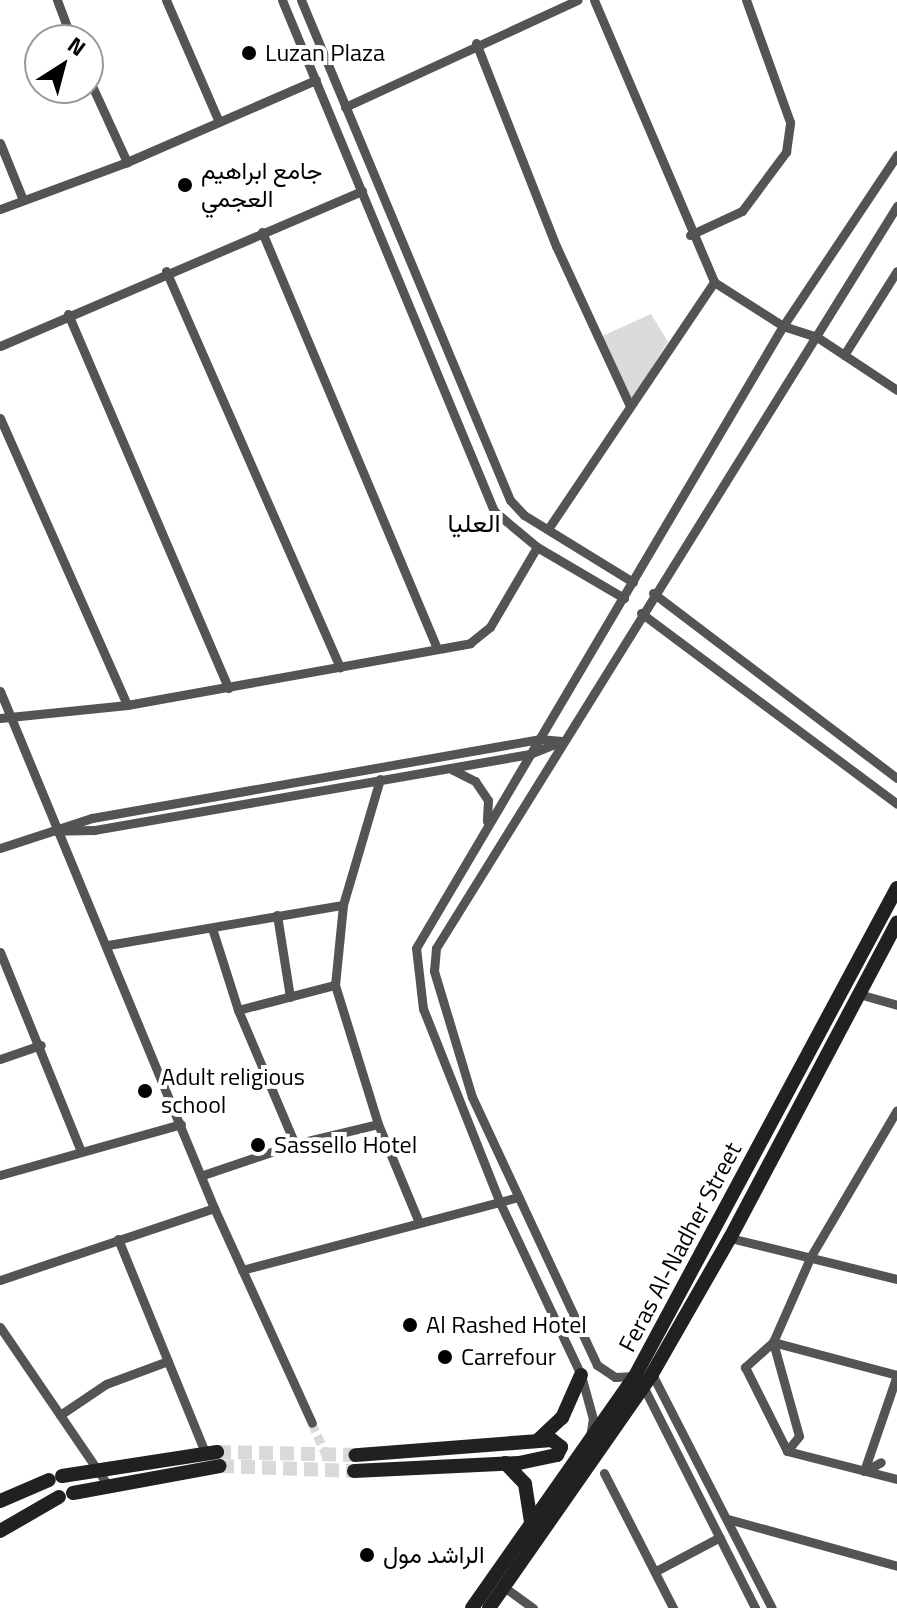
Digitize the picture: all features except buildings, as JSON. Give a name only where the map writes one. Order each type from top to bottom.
[{"type":"street","points":[[57,0],[66,24]]},
{"type":"street","points":[[166,0],[219,122]]},
{"type":"street","points":[[282,0],[494,511],[537,547],[624,598]]},
{"type":"street","points":[[301,0],[510,500],[548,529],[633,582]]},
{"type":"street","points":[[345,107],[476,43],[578,0]]},
{"type":"street","points":[[594,0],[690,235],[714,282],[783,326],[817,337],[897,390]]},
{"type":"street","points":[[690,235],[742,211],[786,152],[790,122],[746,0]]},
{"type":"street","points":[[476,43],[556,246],[629,404]]},
{"type":"street","points":[[0,209],[127,162],[316,80]]},
{"type":"street","points":[[100,104],[127,162]]},
{"type":"street","points":[[0,143],[23,200]]},
{"type":"street","points":[[589,1440],[593,1419],[581,1375],[500,1203],[423,1009],[415,968],[416,948],[783,326],[897,155]]},
{"type":"street","points":[[0,346],[166,271],[362,191]]},
{"type":"street","points":[[755,1608],[639,1381],[615,1377],[597,1365],[472,1097],[434,971],[436,948],[653,593],[897,206]]},
{"type":"street","points":[[262,232],[437,649]]},
{"type":"street","points":[[166,271],[340,668]]},
{"type":"street","points":[[844,355],[897,271]]},
{"type":"street","points":[[548,529],[629,404],[714,282]]},
{"type":"street","points":[[68,314],[228,688]]},
{"type":"street","points":[[0,418],[127,705]]},
{"type":"street","points":[[5,717],[127,705],[470,643],[490,627],[537,547]]},
{"type":"street","points":[[653,593],[897,778]]},
{"type":"street","points":[[641,613],[897,804]]},
{"type":"street","points":[[0,691],[5,717],[108,945],[214,1208],[312,1423]]},
{"type":"street","points":[[0,848],[92,818],[539,739],[562,741]]},
{"type":"street","points":[[55,831],[94,830],[530,754],[562,741]]},
{"type":"street","points":[[441,769],[461,771],[475,781],[488,800],[485,827]]},
{"type":"street","points":[[380,779],[343,905],[335,985],[378,1124],[418,1220]]},
{"type":"street","name":"Feras Al-Nadher Street","points":[[489,1608],[639,1381],[897,888]]},
{"type":"street","points":[[108,945],[343,905]]},
{"type":"street","points":[[277,915],[290,997]]},
{"type":"street","name":"Feras Al-Nadher Street","points":[[472,1608],[589,1440],[639,1381],[652,1374],[730,1238],[897,922]]},
{"type":"street","points":[[212,928],[238,1010],[295,1144]]},
{"type":"street","points":[[0,952],[41,1045],[80,1149]]},
{"type":"street","points":[[238,1010],[335,985]]},
{"type":"street","points":[[859,994],[897,1005]]},
{"type":"street","points":[[0,1059],[41,1045]]},
{"type":"street","points":[[897,1110],[811,1256],[773,1342],[745,1367],[787,1451],[897,1479]]},
{"type":"street","points":[[0,1175],[80,1149],[181,1124]]},
{"type":"street","points":[[203,1175],[295,1144],[378,1124]]},
{"type":"street","points":[[242,1270],[418,1220],[519,1197]]},
{"type":"street","points":[[0,1280],[214,1208]]},
{"type":"street","points":[[730,1238],[897,1279]]},
{"type":"street","points":[[118,1239],[168,1361],[214,1457]]},
{"type":"street","points":[[0,1327],[107,1484]]},
{"type":"street","points":[[773,1342],[897,1375],[864,1471]]},
{"type":"street","points":[[773,1342],[799,1436],[787,1451]]},
{"type":"street","points":[[60,1415],[106,1384],[168,1361]]},
{"type":"street","points":[[652,1374],[772,1608]]},
{"type":"street","points":[[536,1441],[562,1418],[581,1375]]},
{"type":"street","points":[[354,1471],[539,1460],[560,1450],[552,1440],[356,1455]]},
{"type":"street","points":[[0,1501],[56,1478],[214,1457]]},
{"type":"street","points":[[0,1528],[66,1495],[214,1457]]},
{"type":"street","points":[[864,1471],[881,1462]]},
{"type":"street","points":[[505,1463],[525,1484],[531,1522]]},
{"type":"street","points":[[604,1473],[673,1608]]},
{"type":"street","points":[[709,1514],[897,1566]]},
{"type":"street","points":[[656,1571],[720,1537]]},
{"type":"street","points":[[504,1587],[533,1608]]},
{"type":"shaded area","points":[[651,314],[668,342],[629,404],[600,337]]},
{"type":"tunnel","points":[[312,1423],[326,1454]]},
{"type":"tunnel","points":[[217,1452],[356,1455]]},
{"type":"tunnel","points":[[220,1466],[354,1471]]},
{"type":"place","name":"Luzan Plaza","points":[[249,53]]},
{"type":"place","name":"جامع ابراهيم العجمي","points":[[185,185]]},
{"type":"place","name":"Adult religious school","points":[[145,1091]]},
{"type":"place","name":"Sassello Hotel","points":[[258,1145]]},
{"type":"place","name":"Al Rashed Hotel","points":[[410,1325]]},
{"type":"place","name":"Carrefour","points":[[445,1357]]},
{"type":"place","name":"الراشد مول","points":[[367,1555]]},
{"type":"district","name":"العليا","points":[[474,523]]}]
